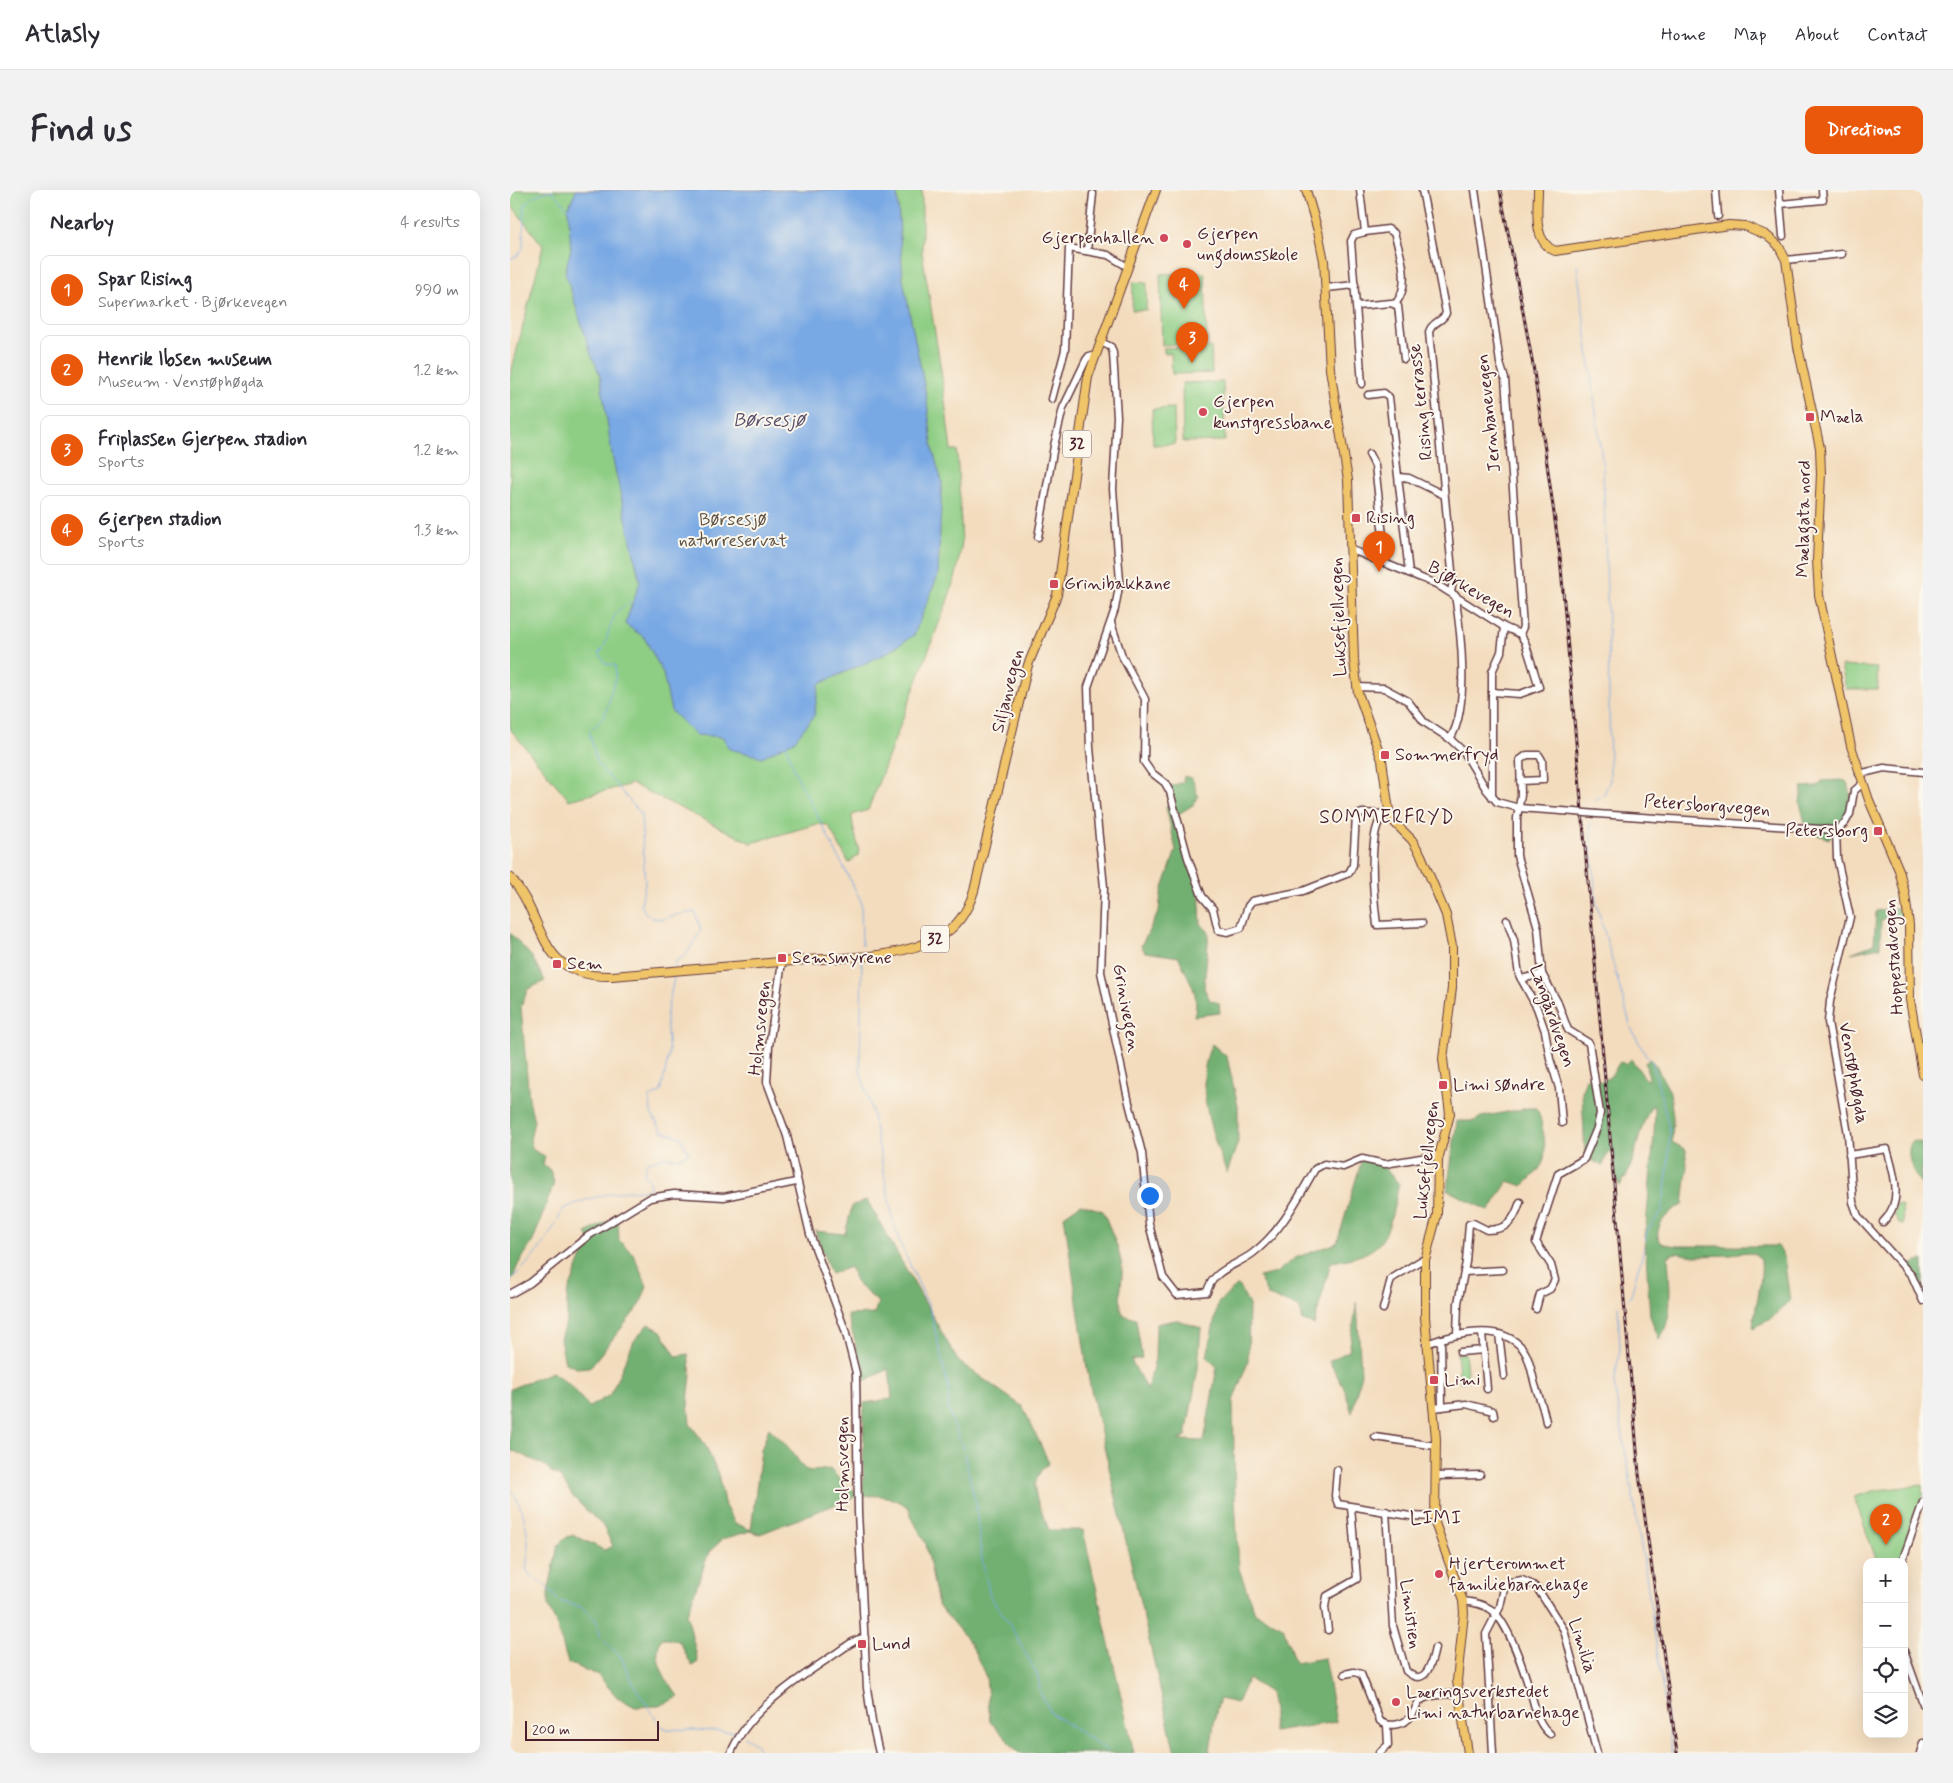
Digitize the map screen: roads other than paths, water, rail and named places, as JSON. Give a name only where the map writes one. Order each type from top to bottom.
[{"type":"main road","name":"Siljanvegen","points":[[510,877],[524,896],[547,946],[568,967],[585,974],[597,976],[881,954],[918,945],[950,930],[968,908],[978,876],[1028,665],[1057,595],[1083,397],[1095,357],[1156,190]]},
{"type":"main road","name":"Luksefjellvegen","points":[[1306,190],[1320,243],[1326,288],[1329,362],[1348,480],[1352,550],[1354,660],[1357,687],[1380,753],[1386,812],[1412,840],[1421,855],[1443,907],[1451,938],[1453,979],[1442,1059],[1450,1114],[1439,1155],[1438,1209],[1425,1260],[1426,1344],[1439,1408],[1434,1517],[1437,1532],[1460,1588],[1463,1601],[1463,1620],[1457,1668],[1458,1693],[1468,1753]]},
{"type":"main road","points":[[1538,190],[1540,235],[1545,246],[1555,251],[1729,225],[1745,226],[1759,230],[1772,239],[1785,257]]},
{"type":"main road","name":"Mælagata nord","points":[[1785,257],[1798,348],[1820,448],[1821,474],[1817,560],[1819,595],[1847,732],[1863,783]]},
{"type":"main road","name":"Hoppestadvegen","points":[[1863,783],[1894,855],[1905,894],[1908,916],[1910,1000],[1923,1075]]},
{"type":"street","points":[[1360,190],[1366,232]]},
{"type":"street","name":"Rising terrasse","points":[[1422,190],[1446,313],[1444,318],[1432,325],[1429,332],[1453,594],[1463,652],[1458,723],[1450,739]]},
{"type":"street","name":"Jernbanevegen","points":[[1475,190],[1500,363],[1505,379],[1523,627],[1520,634]]},
{"type":"street","points":[[1716,190],[1718,216]]},
{"type":"street","points":[[1779,190],[1783,236]]},
{"type":"street","points":[[1780,204],[1823,200],[1822,190]]},
{"type":"street","points":[[1087,251],[1093,194]]},
{"type":"street","points":[[1362,384],[1357,340],[1357,306],[1352,237],[1366,232],[1388,229],[1394,233],[1405,285],[1396,304]]},
{"type":"street","points":[[1052,399],[1065,350],[1069,248],[1108,255],[1128,267]]},
{"type":"street","points":[[1785,257],[1842,254]]},
{"type":"street","points":[[1326,288],[1355,285]]},
{"type":"street","points":[[1357,306],[1396,304]]},
{"type":"street","points":[[1396,304],[1399,308],[1404,359]]},
{"type":"street","name":"Grinivegen","points":[[1101,342],[1113,349],[1117,404],[1113,474],[1120,571],[1118,598],[1088,687],[1090,748],[1104,887],[1101,972],[1129,1103],[1142,1153],[1150,1224],[1160,1267],[1167,1285],[1177,1295],[1207,1292],[1212,1278],[1254,1252],[1274,1231],[1291,1210],[1315,1169],[1320,1165],[1330,1164],[1343,1167],[1367,1159],[1385,1164],[1439,1155]]},
{"type":"street","points":[[1038,537],[1054,446],[1063,408],[1086,360],[1089,356],[1095,357]]},
{"type":"street","points":[[1368,395],[1384,393],[1389,396],[1409,573]]},
{"type":"street","points":[[1369,454],[1376,472],[1386,562]]},
{"type":"street","points":[[1399,477],[1409,478],[1444,496]]},
{"type":"street","name":"Bjørkevegen","points":[[1352,550],[1386,562],[1453,594],[1504,627],[1520,634]]},
{"type":"street","points":[[1111,623],[1122,656],[1145,699],[1144,762],[1151,772],[1165,783],[1170,792],[1185,849],[1202,896],[1213,908],[1215,927],[1221,932],[1234,932],[1241,928],[1248,906],[1252,901],[1303,891],[1350,873],[1353,865],[1356,816],[1362,813],[1386,812],[1375,837],[1373,871],[1377,925],[1422,923]]},
{"type":"street","points":[[1492,797],[1492,672],[1501,652],[1504,627]]},
{"type":"street","points":[[1492,692],[1520,694],[1539,687],[1525,642],[1520,634]]},
{"type":"street","points":[[1357,687],[1384,688],[1401,696],[1424,722],[1450,739],[1464,752],[1492,797]]},
{"type":"street","points":[[1519,808],[1520,781],[1521,758],[1527,755],[1539,756],[1542,760],[1543,780],[1520,781]]},
{"type":"street","points":[[1859,774],[1884,768],[1923,772]]},
{"type":"street","points":[[1836,830],[1848,820],[1853,793],[1863,783]]},
{"type":"street","name":"Petersborgvegen","points":[[1492,797],[1503,805],[1519,808],[1836,830]]},
{"type":"street","name":"Langårdvegen","points":[[1519,808],[1517,856],[1530,893],[1538,928],[1542,974],[1558,1003],[1568,1030],[1589,1043],[1600,1113],[1597,1128],[1584,1159],[1562,1171],[1555,1182],[1536,1242],[1551,1265],[1555,1280],[1550,1289],[1540,1294],[1536,1309]]},
{"type":"street","name":"Venstøphøgda","points":[[1836,830],[1837,858],[1850,917],[1830,1001],[1828,1022],[1848,1134],[1851,1193],[1858,1216],[1912,1276],[1923,1301]]},
{"type":"street","name":"Langårdvegen","points":[[1507,920],[1514,940],[1521,979],[1537,1008],[1544,1031],[1559,1088],[1562,1123]]},
{"type":"street","name":"Holmsvegen","points":[[782,962],[769,1046],[767,1082],[787,1136],[796,1182],[810,1234],[842,1322],[856,1373],[856,1464],[869,1707],[879,1753]]},
{"type":"street","points":[[1521,979],[1542,974]]},
{"type":"street","points":[[1849,1155],[1888,1149],[1896,1181],[1896,1196],[1891,1212],[1883,1222]]},
{"type":"street","points":[[510,1294],[530,1283],[588,1236],[650,1198],[674,1194],[724,1197],[796,1182]]},
{"type":"street","points":[[1457,1335],[1458,1303],[1464,1272],[1469,1224],[1473,1223],[1487,1230],[1509,1224],[1514,1219],[1520,1202]]},
{"type":"street","points":[[1383,1309],[1391,1278],[1425,1260]]},
{"type":"street","points":[[1464,1272],[1504,1270]]},
{"type":"street","points":[[1426,1344],[1457,1335],[1482,1333],[1499,1334],[1511,1338],[1526,1355],[1546,1422]]},
{"type":"street","points":[[1482,1333],[1484,1387]]},
{"type":"street","points":[[1499,1334],[1504,1376]]},
{"type":"street","points":[[1441,1339],[1439,1408],[1466,1404],[1494,1411],[1494,1416]]},
{"type":"street","points":[[1460,1352],[1484,1350]]},
{"type":"street","points":[[1375,1437],[1436,1446]]},
{"type":"street","points":[[1337,1470],[1336,1502],[1351,1507],[1434,1517]]},
{"type":"street","points":[[1436,1476],[1480,1474]]},
{"type":"street","points":[[1903,1558],[1923,1502]]},
{"type":"street","points":[[1328,1630],[1325,1607],[1327,1596],[1357,1579],[1351,1507]]},
{"type":"street","name":"Limistien","points":[[1386,1511],[1393,1626],[1406,1671],[1414,1676],[1427,1672],[1432,1665],[1435,1648]]},
{"type":"street","name":"Limilia","points":[[1493,1753],[1486,1634],[1500,1607],[1502,1592],[1511,1582],[1522,1580],[1533,1584],[1539,1591],[1564,1630],[1597,1753]]},
{"type":"street","points":[[1463,1601],[1483,1605],[1496,1615],[1503,1624],[1517,1657],[1538,1720],[1550,1734]]},
{"type":"street","points":[[730,1753],[747,1726],[777,1696],[818,1665],[857,1640],[865,1638]]},
{"type":"street","points":[[1908,1662],[1923,1704]]},
{"type":"street","points":[[1345,1674],[1354,1672],[1361,1674],[1380,1721],[1387,1725],[1406,1720],[1412,1714],[1418,1702],[1425,1698],[1458,1693]]},
{"type":"street","points":[[1378,1753],[1388,1745],[1387,1725]]},
{"type":"street","points":[[1920,1753],[1923,1743]]},
{"type":"water","name":"Børsesjø","points":[[576,190],[897,190],[903,280],[926,394],[933,451],[942,482],[938,575],[914,635],[885,654],[819,684],[814,716],[794,741],[762,757],[729,749],[723,737],[696,735],[671,711],[663,673],[644,637],[625,624],[640,582],[613,460],[600,375],[591,354],[565,272],[571,249],[568,208]]},
{"type":"waterway","points":[[510,259],[517,256],[523,248],[524,207],[529,200],[540,193],[552,191],[568,208]]},
{"type":"waterway","points":[[1577,265],[1603,467],[1610,780],[1604,794],[1595,800]]},
{"type":"waterway","points":[[632,603],[625,605],[615,614],[604,648],[599,653],[606,664],[615,665],[615,678],[604,716],[589,730],[597,763],[641,814],[645,884],[641,904],[645,913],[653,918],[662,919],[695,912],[701,930],[686,955],[675,962],[675,966]]},
{"type":"waterway","points":[[786,745],[795,772],[861,901],[862,945]]},
{"type":"waterway","points":[[1590,823],[1596,902],[1631,1028],[1646,1056],[1652,1061],[1670,1131],[1668,1167],[1662,1211],[1647,1231],[1641,1261],[1631,1296],[1628,1299]]},
{"type":"waterway","points":[[862,961],[860,1070],[872,1111],[893,1221],[901,1245],[930,1309],[949,1390],[948,1409],[963,1449],[976,1504],[981,1555],[990,1596],[1009,1623],[1038,1676],[1041,1695],[1052,1714],[1104,1748],[1107,1753]]},
{"type":"waterway","points":[[510,1280],[541,1248],[563,1209],[605,1195],[627,1191],[650,1190],[649,1180],[644,1176],[646,1163],[665,1157],[678,1158],[689,1153],[680,1137],[662,1131],[651,1113],[650,1097],[661,1092],[669,1053],[666,1017],[675,973]]},
{"type":"waterway","points":[[1618,1306],[1620,1349],[1614,1383],[1647,1581],[1672,1753]]},
{"type":"waterway","points":[[510,1488],[520,1507],[526,1527],[528,1538],[526,1569],[532,1578],[544,1584],[559,1601],[581,1607],[596,1620],[601,1638],[621,1657],[635,1687],[661,1726],[667,1729],[739,1732]]},
{"type":"waterway","points":[[744,1736],[757,1745],[760,1753]]},
{"type":"railway","points":[[1500,190],[1533,365],[1560,556],[1639,1474],[1677,1753]]},
{"type":"place","name":"Gjerpenhallen","points":[[1164,238]]},
{"type":"place","name":"Gjerpen ungdomsskole","points":[[1187,244]]},
{"type":"place","name":"Gjerpen stadion","points":[[1184,309]]},
{"type":"place","name":"Friplassen Gjerpen stadion","points":[[1192,363]]},
{"type":"place","name":"Gjerpen kunstgressbane","points":[[1203,412]]},
{"type":"place","name":"Mæla","points":[[1810,417]]},
{"type":"place","name":"Rising","points":[[1356,518]]},
{"type":"place","name":"Spar Rising","points":[[1379,572]]},
{"type":"place","name":"Grinibakkane","points":[[1054,584]]},
{"type":"place","name":"Sommerfryd","points":[[1385,755]]},
{"type":"place","name":"Petersborg","points":[[1878,831]]},
{"type":"place","name":"Semsmyrene","points":[[782,958]]},
{"type":"place","name":"Sem","points":[[557,964]]},
{"type":"place","name":"Limi søndre","points":[[1443,1085]]},
{"type":"place","name":"Limi","points":[[1434,1380]]},
{"type":"place","name":"Henrik Ibsen museum","points":[[1886,1545]]},
{"type":"place","name":"Hjerterommet familiebarnehage","points":[[1439,1574]]},
{"type":"place","name":"Lund","points":[[862,1644]]},
{"type":"place","name":"Læringsverkstedet Limi naturbarnehage","points":[[1396,1702]]},
{"type":"district","name":"SOMMERFRYD","points":[[1387,817]]},
{"type":"district","name":"LIMI","points":[[1436,1518]]},
{"type":"park label","name":"Børsesjø naturreservat","points":[[733,530]]}]
